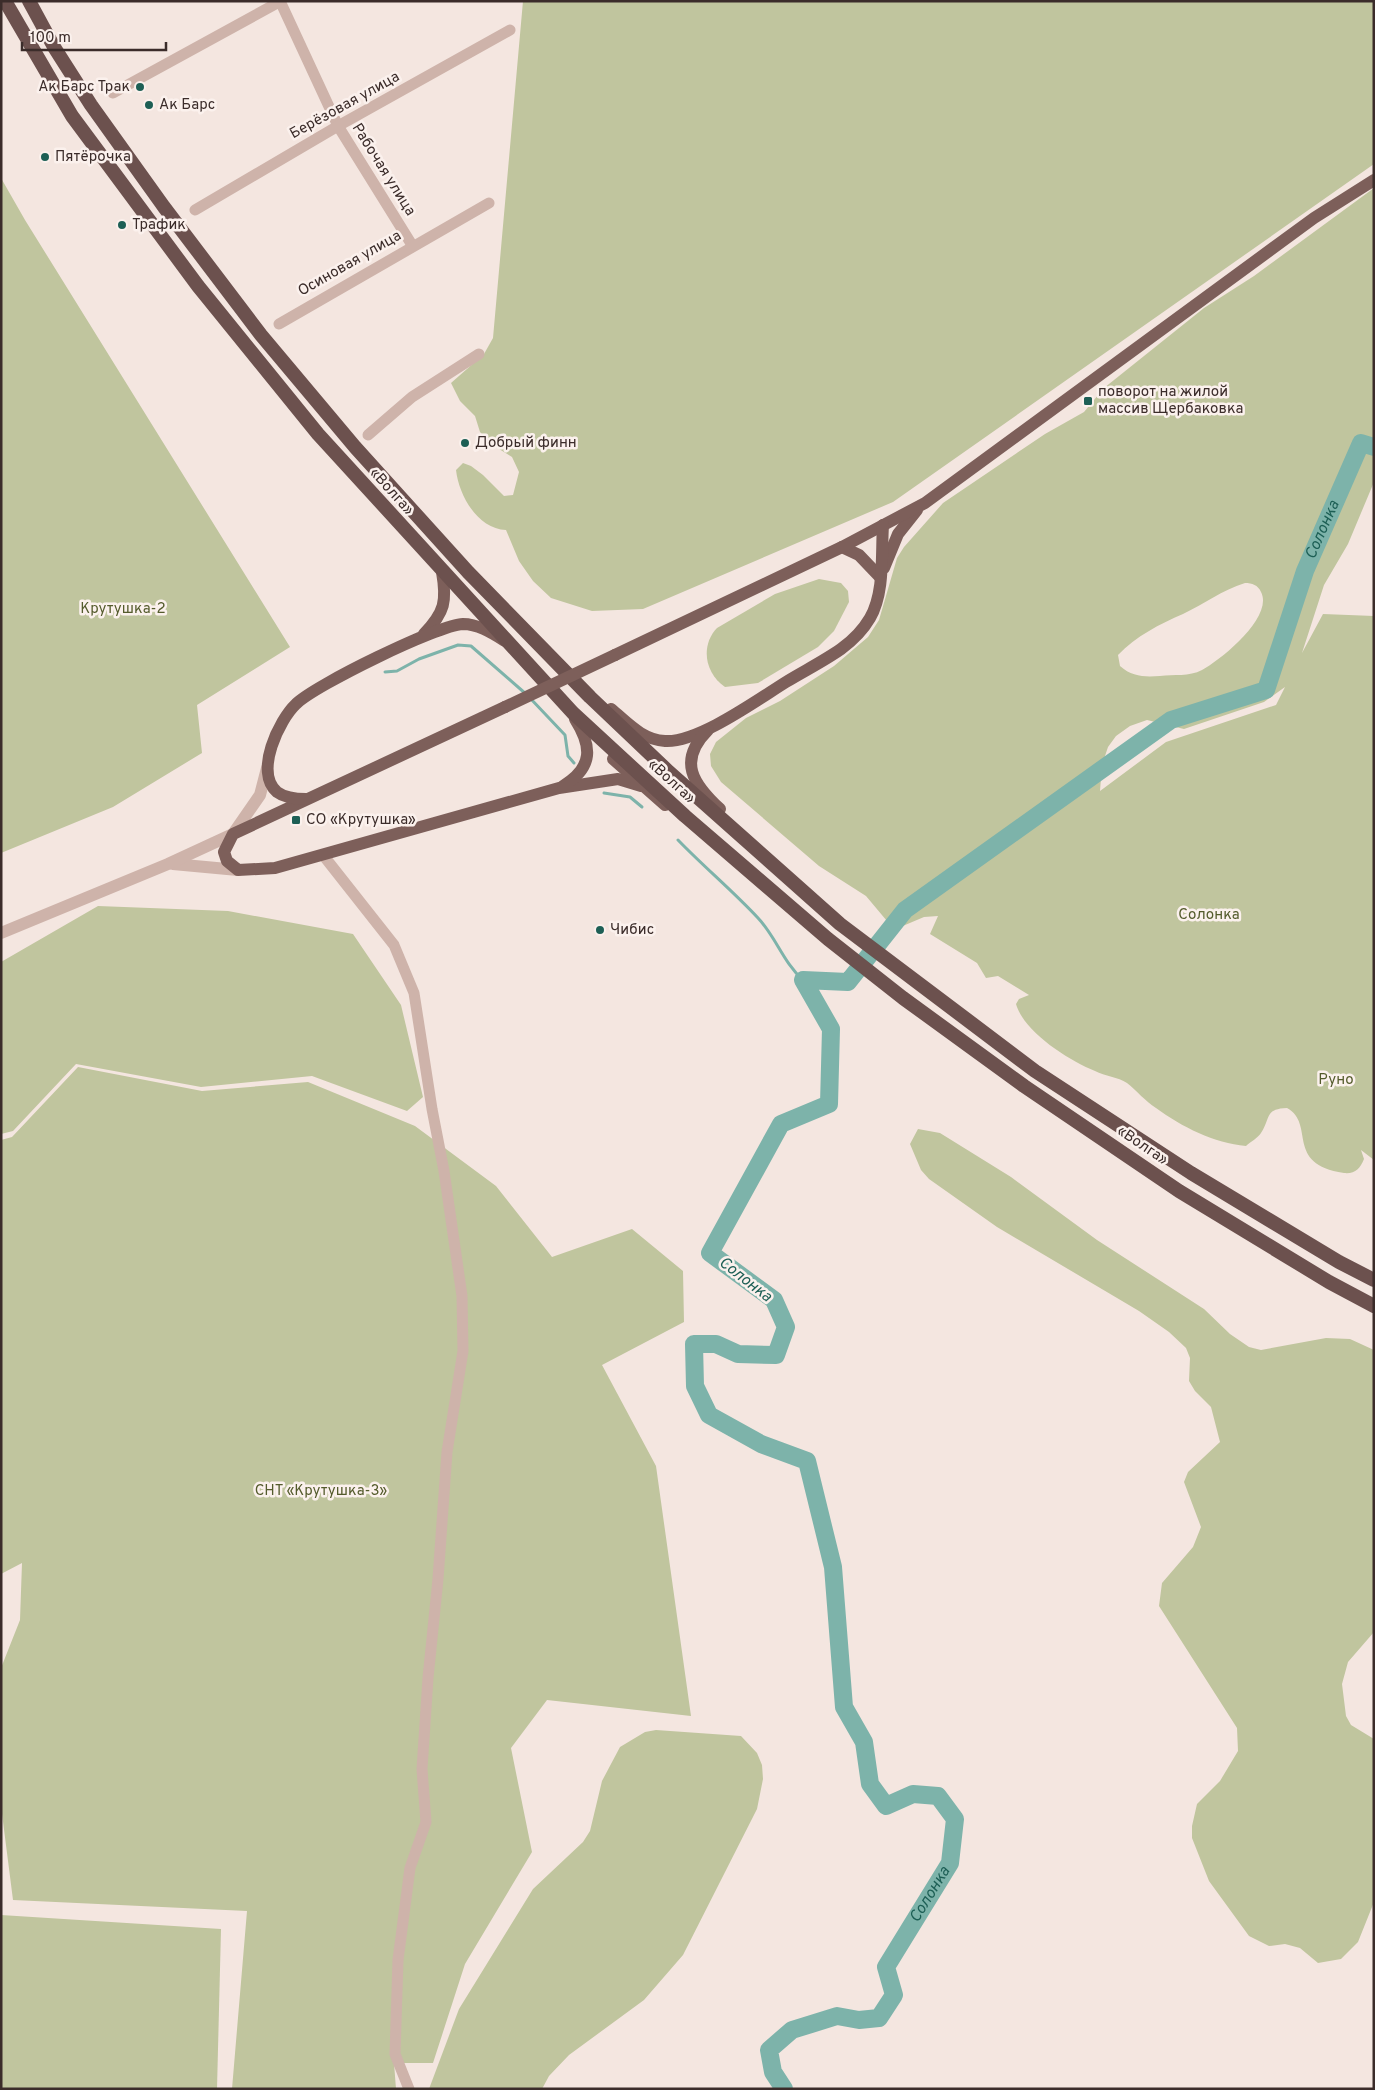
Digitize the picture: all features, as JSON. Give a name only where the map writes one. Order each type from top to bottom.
[{"type":"highway","name":"«Волга»","points":[[5,1],[36,59],[72,116],[198,286],[318,434],[505,641],[573,713],[685,816],[828,939],[904,998],[1024,1086],[1179,1191],[1329,1282],[1374,1306]]},
{"type":"highway","name":"«Волга»","points":[[29,1],[54,47],[91,105],[164,207],[261,335],[349,440],[452,554],[590,697],[668,772],[840,924],[1036,1071],[1191,1173],[1339,1262],[1374,1280]]},
{"type":"main road","points":[[641,786],[618,779],[559,788],[275,868],[238,870],[226,861],[224,852],[233,834],[615,655],[842,546],[925,503],[1314,218],[1374,180]]},
{"type":"main road","points":[[880,577],[898,534],[925,503]]},
{"type":"main road","points":[[590,697],[609,707],[639,732],[652,739],[666,742],[710,728],[841,649],[852,640],[870,618],[877,596],[883,525]]},
{"type":"main road","points":[[842,546],[858,554],[880,577]]},
{"type":"main road","points":[[423,635],[436,621],[442,610],[445,600],[442,572]]},
{"type":"main road","points":[[309,799],[295,798],[277,792],[272,786],[267,768],[277,732],[286,715],[298,702],[348,673],[423,635],[446,627],[467,624],[483,629],[505,641]]},
{"type":"main road","points":[[559,788],[576,776],[585,762],[588,744],[573,713]]},
{"type":"main road","points":[[581,727],[641,786],[659,801],[685,816]]},
{"type":"main road","points":[[710,728],[696,744],[691,759],[692,771],[699,786],[728,816],[741,835]]},
{"type":"street","points":[[113,93],[281,1]]},
{"type":"street","name":"Рабочая улица","points":[[281,1],[338,126],[412,245]]},
{"type":"street","name":"Берёзовая улица","points":[[195,210],[338,126],[510,30]]},
{"type":"street","name":"Осиновая улица","points":[[278,324],[412,245],[489,203]]},
{"type":"street","points":[[368,435],[412,397],[480,354]]},
{"type":"street","points":[[1,933],[168,864],[233,834],[260,794],[267,768]]},
{"type":"street","points":[[323,856],[394,944],[414,993],[432,1109],[444,1171],[462,1296],[463,1351],[447,1452],[438,1579],[427,1687],[422,1769],[426,1822],[410,1868],[398,1960],[395,2054],[409,2089]]},
{"type":"street","points":[[168,864],[190,864],[238,870]]},
{"type":"green space","points":[[523,1],[1374,1],[1374,164],[893,502],[643,609],[592,611],[551,598],[533,581],[519,561],[506,530],[487,524],[472,509],[461,490],[456,470],[463,463],[471,466],[504,496],[513,495],[519,472],[512,457],[491,444],[480,432],[475,416],[460,401],[451,383],[484,354],[493,338]]},
{"type":"green space","name":"Крутушка-2","points":[[1,178],[25,220],[290,647],[197,705],[202,753],[113,807],[1,853]]},
{"type":"green space","name":"Руно","points":[[1374,188],[1374,482],[1348,544],[1324,585],[1302,653],[1323,614],[1374,616],[1374,1160],[1361,1150],[1364,1159],[1361,1166],[1354,1172],[1348,1173],[1326,1168],[1314,1161],[1307,1153],[1300,1124],[1295,1115],[1287,1108],[1271,1112],[1260,1135],[1246,1146],[1234,1144],[1210,1138],[1177,1122],[1152,1105],[1127,1083],[1099,1073],[1072,1060],[1048,1044],[1028,1025],[1016,1004],[1019,999],[1029,995],[998,976],[986,978],[977,963],[930,934],[938,916],[924,917],[898,928],[892,927],[866,896],[819,866],[721,782],[711,766],[710,754],[716,742],[746,718],[780,701],[834,666],[868,637],[879,620],[897,558],[904,547],[943,503],[1045,434],[1084,412],[1104,388],[1204,308],[1254,276]],"holes":[[[1245,583],[1254,585],[1261,592],[1263,602],[1260,613],[1244,637],[1211,665],[1192,674],[1149,676],[1139,676],[1120,666],[1118,655],[1140,636],[1221,593]],[[1285,687],[1276,705],[1166,742],[1100,791],[1102,765],[1108,747],[1116,736],[1130,726],[1147,720],[1184,729],[1264,702]]]},
{"type":"green space","points":[[819,579],[841,583],[848,591],[849,602],[834,631],[818,647],[758,683],[725,687],[718,681],[709,667],[707,659],[708,643],[717,628],[775,594]]},
{"type":"green space","points":[[98,906],[228,911],[353,934],[401,1005],[423,1097],[407,1111],[312,1076],[201,1087],[76,1064],[13,1131],[1,1134],[1,962]]},
{"type":"green space","name":"СНТ «Крутушка-3»","points":[[78,1067],[202,1091],[308,1082],[415,1126],[496,1186],[552,1257],[632,1229],[683,1271],[684,1322],[602,1365],[656,1466],[691,1716],[547,1700],[511,1748],[532,1852],[465,1964],[433,2063],[394,2063],[396,2089],[232,2089],[247,1911],[13,1900],[1,1806],[1,1668],[20,1620],[22,1563],[1,1574],[1,1140],[12,1137]]},
{"type":"green space","points":[[918,1129],[940,1133],[1011,1177],[1097,1240],[1204,1309],[1230,1334],[1249,1347],[1261,1350],[1326,1338],[1350,1339],[1374,1350],[1374,1632],[1348,1662],[1342,1684],[1346,1716],[1351,1725],[1374,1739],[1374,1902],[1358,1942],[1341,1959],[1318,1963],[1300,1948],[1285,1944],[1269,1946],[1249,1936],[1209,1881],[1192,1838],[1192,1826],[1197,1804],[1220,1781],[1238,1751],[1237,1728],[1159,1606],[1162,1583],[1193,1547],[1201,1527],[1184,1482],[1188,1472],[1220,1442],[1211,1407],[1195,1391],[1189,1381],[1190,1358],[1186,1348],[1169,1332],[1139,1311],[997,1227],[929,1179],[921,1170],[910,1144]]},
{"type":"green space","points":[[656,1730],[741,1736],[757,1753],[762,1765],[763,1779],[757,1809],[683,1955],[644,2000],[569,2055],[549,2076],[542,2089],[429,2089],[459,2009],[533,1889],[583,1842],[590,1831],[602,1781],[620,1747],[645,1732]]},
{"type":"green space","points":[[1,1915],[221,1929],[217,2089],[1,2089]]},
{"type":"waterway","name":"Солонка","points":[[784,2089],[773,2072],[769,2050],[792,2030],[837,2016],[859,2020],[879,2018],[894,1995],[886,1967],[950,1863],[955,1819],[938,1796],[913,1794],[886,1806],[870,1784],[864,1742],[844,1707],[833,1567],[807,1461],[761,1444],[709,1415],[695,1386],[694,1344],[716,1344],[738,1354],[776,1355],[786,1327],[774,1300],[710,1253],[781,1124],[829,1104],[831,1029],[803,980],[848,982],[905,910],[1171,720],[1266,690],[1305,571],[1361,443],[1374,447]]},
{"type":"waterway","points":[[385,672],[397,671],[419,659],[458,645],[471,646],[526,694]]},
{"type":"waterway","points":[[530,698],[565,735],[568,756],[574,763]]},
{"type":"waterway","points":[[604,793],[630,797],[642,807]]},
{"type":"waterway","points":[[678,840],[758,918],[790,965],[803,980]]},
{"type":"place","name":"Ак Барс Трак","points":[[140,87]]},
{"type":"place","name":"Ак Барс","points":[[149,105]]},
{"type":"place","name":"Пятёрочка","points":[[45,157]]},
{"type":"place","name":"Трафик","points":[[122,225]]},
{"type":"place","name":"поворот на жилой массив Щербаковка","points":[[1088,401]]},
{"type":"place","name":"Добрый финн","points":[[465,443]]},
{"type":"place","name":"СО «Крутушка»","points":[[296,820]]},
{"type":"place","name":"Чибис","points":[[600,930]]}]
